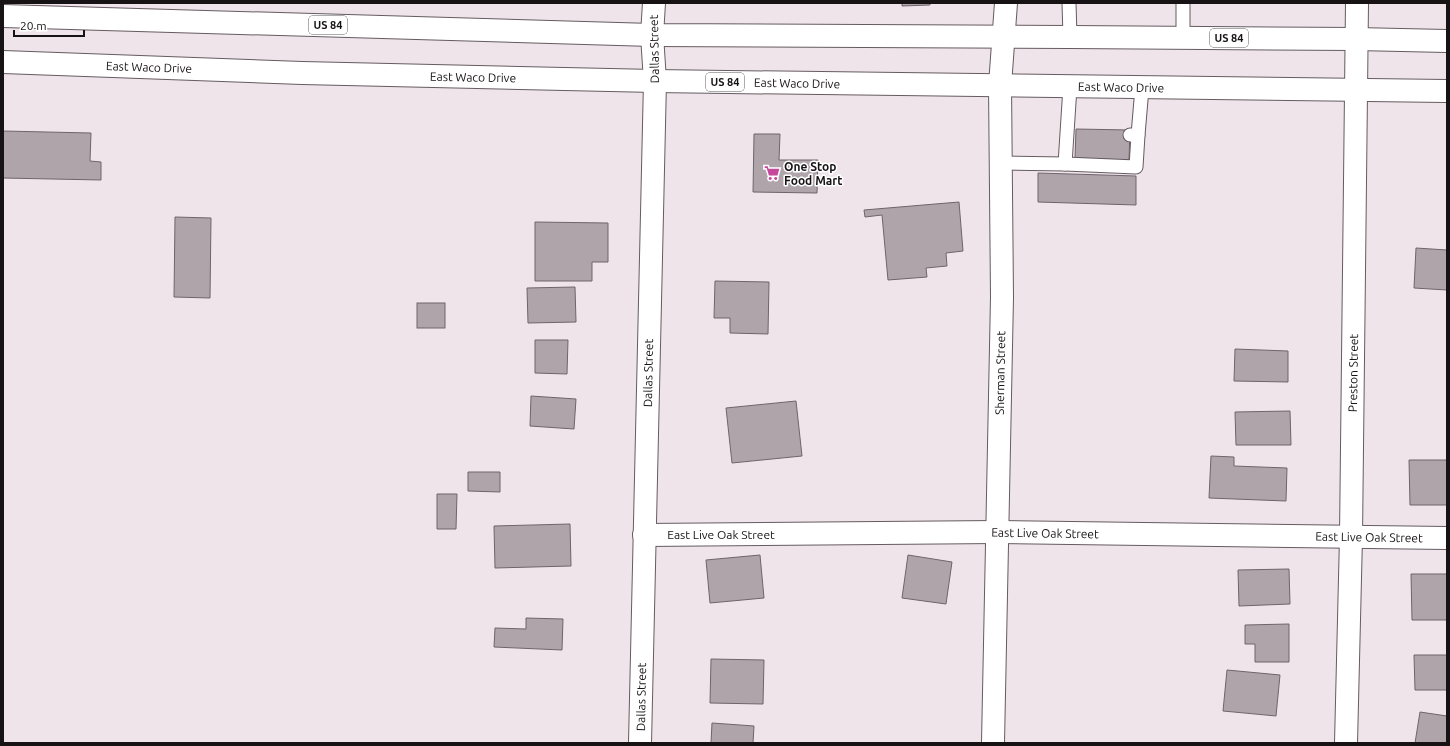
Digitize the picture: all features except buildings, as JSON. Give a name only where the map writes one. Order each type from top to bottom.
[{"type":"street","name":"Dallas Street","points":[[640,743],[655,81],[652,35],[654,3]]},
{"type":"street","name":"Sherman Street","points":[[993,743],[1002,297],[1002,163],[1000,85],[1006,3]]},
{"type":"street","name":"Preston Street","points":[[1346,743],[1351,537],[1357,3]]},
{"type":"street","name":"US 84","points":[[3,16],[652,35],[1004,36],[1447,41]]},
{"type":"street","name":"East Waco Drive","points":[[3,62],[302,73],[655,81],[1447,91]]},
{"type":"street","name":"East Live Oak Street","points":[[644,535],[997,532],[1447,538]]},
{"type":"lane","points":[[1069,3],[1070,37]]},
{"type":"lane","points":[[1183,3],[1183,38]]},
{"type":"lane","points":[[1065,164],[1072,133],[1070,87]]},
{"type":"lane","points":[[1002,163],[1136,166],[1134,135],[1142,88]]},
{"type":"place","name":"One Stop Food Mart","points":[[772,173]]}]
